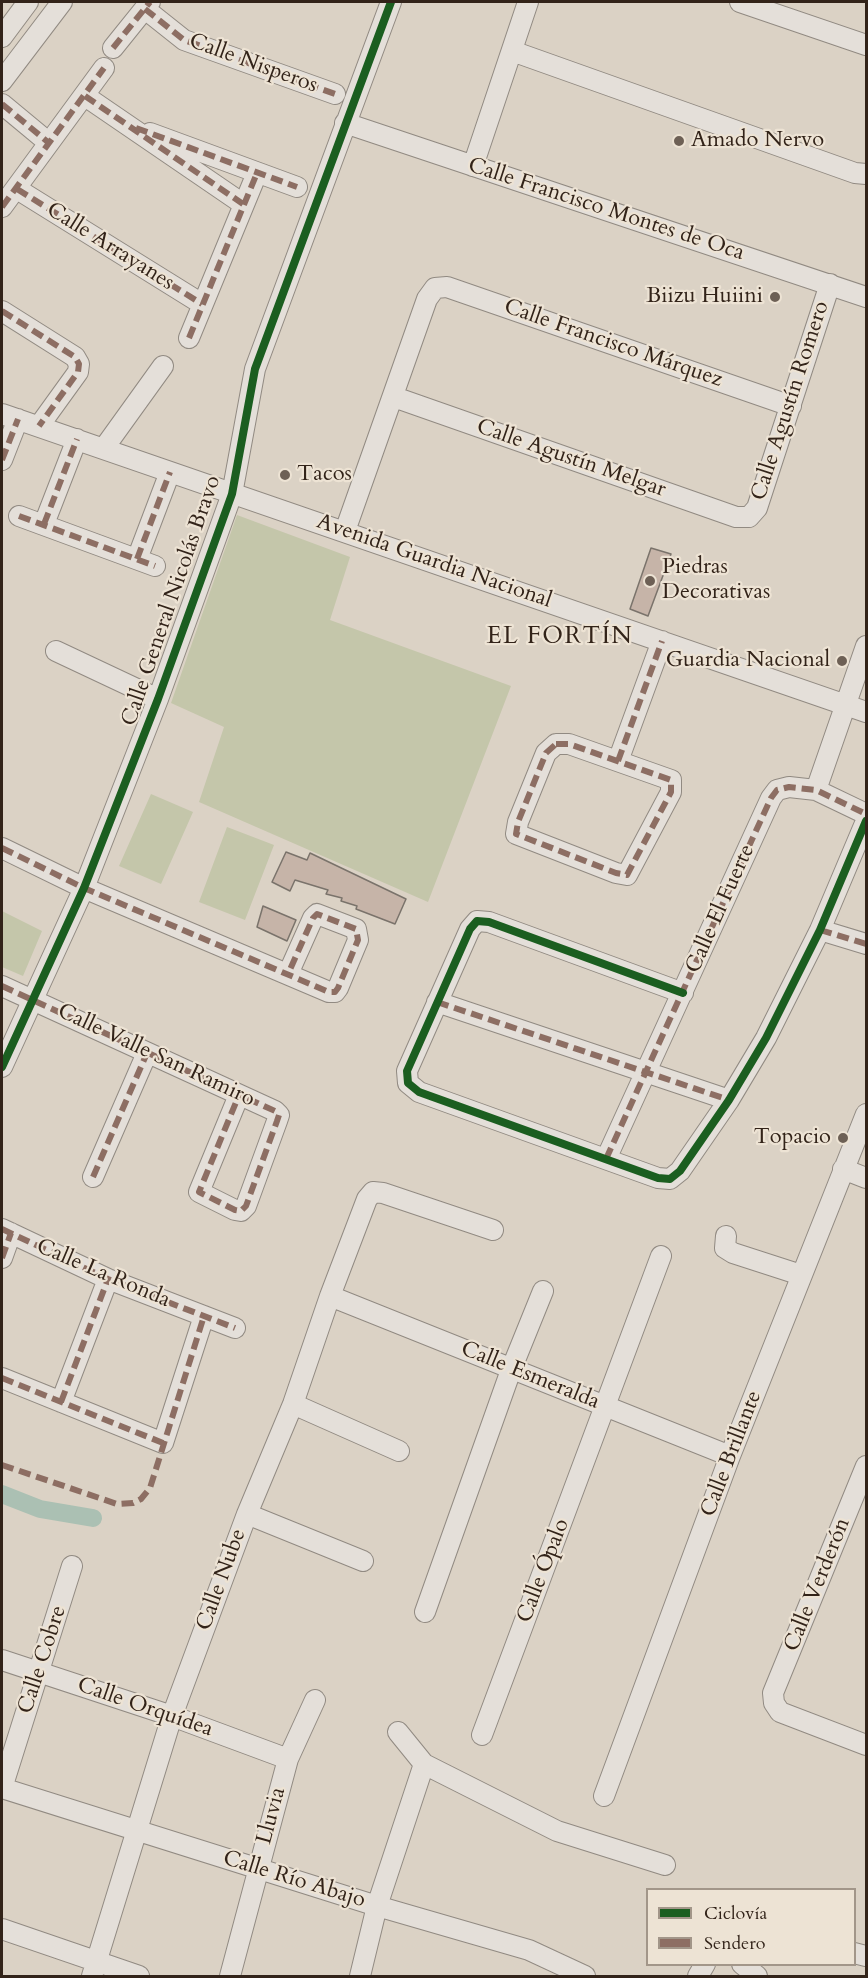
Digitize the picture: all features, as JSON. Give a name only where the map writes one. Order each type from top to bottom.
[{"type":"street","points":[[2,37],[27,2]]},
{"type":"street","points":[[2,81],[62,2]]},
{"type":"street","name":"Calle General Nicolás Bravo","points":[[2,1067],[84,888],[158,699],[232,494],[255,369],[391,2]]},
{"type":"street","points":[[472,166],[528,2]]},
{"type":"street","points":[[740,2],[867,45]]},
{"type":"street","name":"Calle Nisperos","points":[[113,48],[147,5],[184,40],[335,94]]},
{"type":"street","points":[[512,51],[855,173],[867,174]]},
{"type":"street","points":[[2,207],[104,68]]},
{"type":"street","points":[[85,96],[118,121],[243,204]]},
{"type":"street","points":[[2,104],[49,143]]},
{"type":"street","points":[[118,121],[297,186]]},
{"type":"street","name":"Calle Francisco Montes de Oca","points":[[345,123],[867,297]]},
{"type":"street","name":"Calle Arrayanes","points":[[189,338],[257,173]]},
{"type":"street","name":"Calle Arrayanes","points":[[17,189],[202,304]]},
{"type":"street","name":"Calle Agustín Romero","points":[[749,517],[757,508],[830,284]]},
{"type":"street","name":"Calle Francisco Márquez","points":[[394,397],[427,299],[435,288],[447,288],[791,406]]},
{"type":"street","points":[[2,311],[75,357],[79,364],[78,372],[39,426]]},
{"type":"street","points":[[104,448],[163,366]]},
{"type":"street","points":[[345,531],[394,397]]},
{"type":"street","name":"Calle Agustín Melgar","points":[[394,397],[736,517],[749,517]]},
{"type":"street","points":[[2,460],[10,417]]},
{"type":"street","name":"Avenida Guardia Nacional","points":[[10,417],[867,712]]},
{"type":"street","points":[[44,524],[77,439]]},
{"type":"street","points":[[19,516],[146,562],[170,472]]},
{"type":"street","points":[[618,761],[662,641]]},
{"type":"street","points":[[867,646],[816,790],[867,814]]},
{"type":"street","points":[[56,651],[158,699]]},
{"type":"street","points":[[556,744],[569,744],[618,761],[671,780],[671,792],[627,875],[604,869],[516,834],[518,822],[546,753],[556,744]]},
{"type":"street","name":"Calle El Fuerte","points":[[606,1159],[771,798],[777,790],[789,787],[816,790]]},
{"type":"street","points":[[683,993],[489,922],[477,921],[470,929],[407,1071],[408,1083],[419,1092],[658,1178],[670,1179],[680,1172],[729,1101],[766,1038],[820,930],[867,821]]},
{"type":"street","points":[[2,848],[84,888],[288,974],[335,992],[359,934],[356,929],[317,914],[313,918],[288,974]]},
{"type":"street","points":[[820,930],[867,944]]},
{"type":"street","name":"Calle Valle San Ramiro","points":[[2,986],[239,1095],[279,1115],[246,1206],[241,1211],[199,1192],[199,1187],[239,1095]]},
{"type":"street","points":[[437,1002],[648,1071],[729,1101]]},
{"type":"street","points":[[93,1177],[147,1053]]},
{"type":"street","name":"Calle Brillante","points":[[604,1796],[730,1456],[843,1169],[867,1114]]},
{"type":"street","points":[[843,1169],[867,1178]]},
{"type":"street","name":"Calle Nube","points":[[94,1969],[172,1716],[246,1514],[293,1404],[330,1296],[367,1199],[373,1192],[493,1230]]},
{"type":"street","points":[[2,1258],[6,1231]]},
{"type":"street","name":"Calle La Ronda","points":[[6,1231],[108,1279],[235,1328]]},
{"type":"street","points":[[726,1236],[725,1248],[734,1253],[801,1275]]},
{"type":"street","name":"Calle Ópalo","points":[[482,1735],[661,1256]]},
{"type":"street","points":[[61,1402],[108,1279]]},
{"type":"street","points":[[425,1612],[512,1370],[543,1291]]},
{"type":"street","name":"Calle Esmeralda","points":[[330,1296],[730,1456]]},
{"type":"street","points":[[2,1378],[163,1443],[204,1316]]},
{"type":"street","points":[[293,1404],[399,1451]]},
{"type":"street","name":"Calle Verderón","points":[[867,1467],[773,1693],[774,1703],[780,1712],[867,1745]]},
{"type":"street","points":[[246,1514],[363,1561]]},
{"type":"street","name":"Calle Cobre","points":[[2,1788],[72,1566]]},
{"type":"street","name":"Calle Orquídea","points":[[2,1660],[172,1716],[288,1760]]},
{"type":"street","name":"Lluvia","points":[[230,1977],[288,1760],[315,1700]]},
{"type":"street","points":[[398,1732],[424,1764],[558,1831],[666,1864]]},
{"type":"street","points":[[360,1977],[377,1906],[424,1764]]},
{"type":"street","name":"Calle Río Abajo","points":[[2,1788],[377,1906],[529,1950],[585,1977]]},
{"type":"street","points":[[2,1929],[94,1969],[139,1977]]},
{"type":"street","points":[[743,1966],[757,1977]]},
{"type":"green space","points":[[237,515],[350,557],[330,620],[511,686],[428,902],[199,802],[224,727],[171,703]]},
{"type":"green space","points":[[151,794],[193,812],[161,884],[119,866]]},
{"type":"green space","points":[[227,827],[274,845],[245,920],[199,902]]},
{"type":"green space","points":[[2,911],[42,931],[23,976],[2,967]]},
{"type":"building","name":"Piedras Decorativas","points":[[651,548],[671,554],[648,616],[630,609]]},
{"type":"building","points":[[286,852],[307,860],[310,853],[406,899],[395,924],[356,909],[357,906],[341,901],[342,898],[326,894],[328,890],[295,880],[290,891],[272,882]]},
{"type":"building","points":[[263,906],[296,920],[287,941],[257,927]]},
{"type":"waterway","points":[[2,1494],[40,1509],[93,1518]]},
{"type":"marked path","points":[[113,48],[150,2]]},
{"type":"marked path","points":[[145,9],[184,40],[335,94]]},
{"type":"marked path","points":[[2,207],[104,68]]},
{"type":"marked path","points":[[85,96],[243,204]]},
{"type":"marked path","points":[[2,104],[49,143]]},
{"type":"marked path","points":[[136,128],[297,187]]},
{"type":"marked path","points":[[189,338],[257,173]]},
{"type":"marked path","points":[[17,189],[202,304]]},
{"type":"marked path","points":[[2,311],[75,357],[79,364],[78,372],[39,426]]},
{"type":"marked path","points":[[2,460],[18,419]]},
{"type":"marked path","points":[[44,524],[77,439]]},
{"type":"marked path","points":[[137,559],[170,472]]},
{"type":"marked path","points":[[19,516],[155,566]]},
{"type":"marked path","points":[[618,761],[662,641]]},
{"type":"marked path","points":[[556,744],[569,744],[671,780],[671,792],[627,875],[616,873],[516,834],[518,822],[546,753],[556,744]]},
{"type":"marked path","points":[[606,1159],[771,798],[777,790],[789,787],[816,790],[866,814]]},
{"type":"marked path","points":[[2,848],[84,888],[329,992],[335,992],[338,988],[358,940],[356,929],[317,914],[313,918],[288,974]]},
{"type":"marked path","points":[[820,930],[866,944]]},
{"type":"marked path","points":[[2,986],[275,1111],[279,1115],[277,1121],[246,1206],[241,1211],[199,1192],[239,1095]]},
{"type":"marked path","points":[[437,1002],[729,1100]]},
{"type":"marked path","points":[[93,1177],[147,1053]]},
{"type":"marked path","points":[[2,1229],[108,1279],[235,1328]]},
{"type":"marked path","points":[[2,1258],[11,1233]]},
{"type":"marked path","points":[[61,1402],[108,1279]]},
{"type":"marked path","points":[[2,1465],[117,1504],[133,1503],[141,1499],[150,1488],[204,1316]]},
{"type":"marked path","points":[[2,1378],[163,1443]]},
{"type":"cycle path","points":[[2,1067],[84,888],[158,699],[232,494],[255,369],[391,2]]},
{"type":"cycle path","points":[[683,993],[489,922],[477,921],[470,929],[407,1071],[408,1083],[419,1092],[658,1178],[670,1179],[680,1171],[729,1100],[766,1038],[820,930],[866,821]]},
{"type":"place","name":"Amado Nervo","points":[[679,141]]},
{"type":"place","name":"Biizu Huiini","points":[[775,297]]},
{"type":"place","name":"Tacos","points":[[285,475]]},
{"type":"place","name":"Piedras Decorativas","points":[[650,581]]},
{"type":"place","name":"Guardia Nacional","points":[[842,661]]},
{"type":"place","name":"Topacio","points":[[843,1138]]},
{"type":"district","name":"EL FORTÍN","points":[[560,637]]}]
